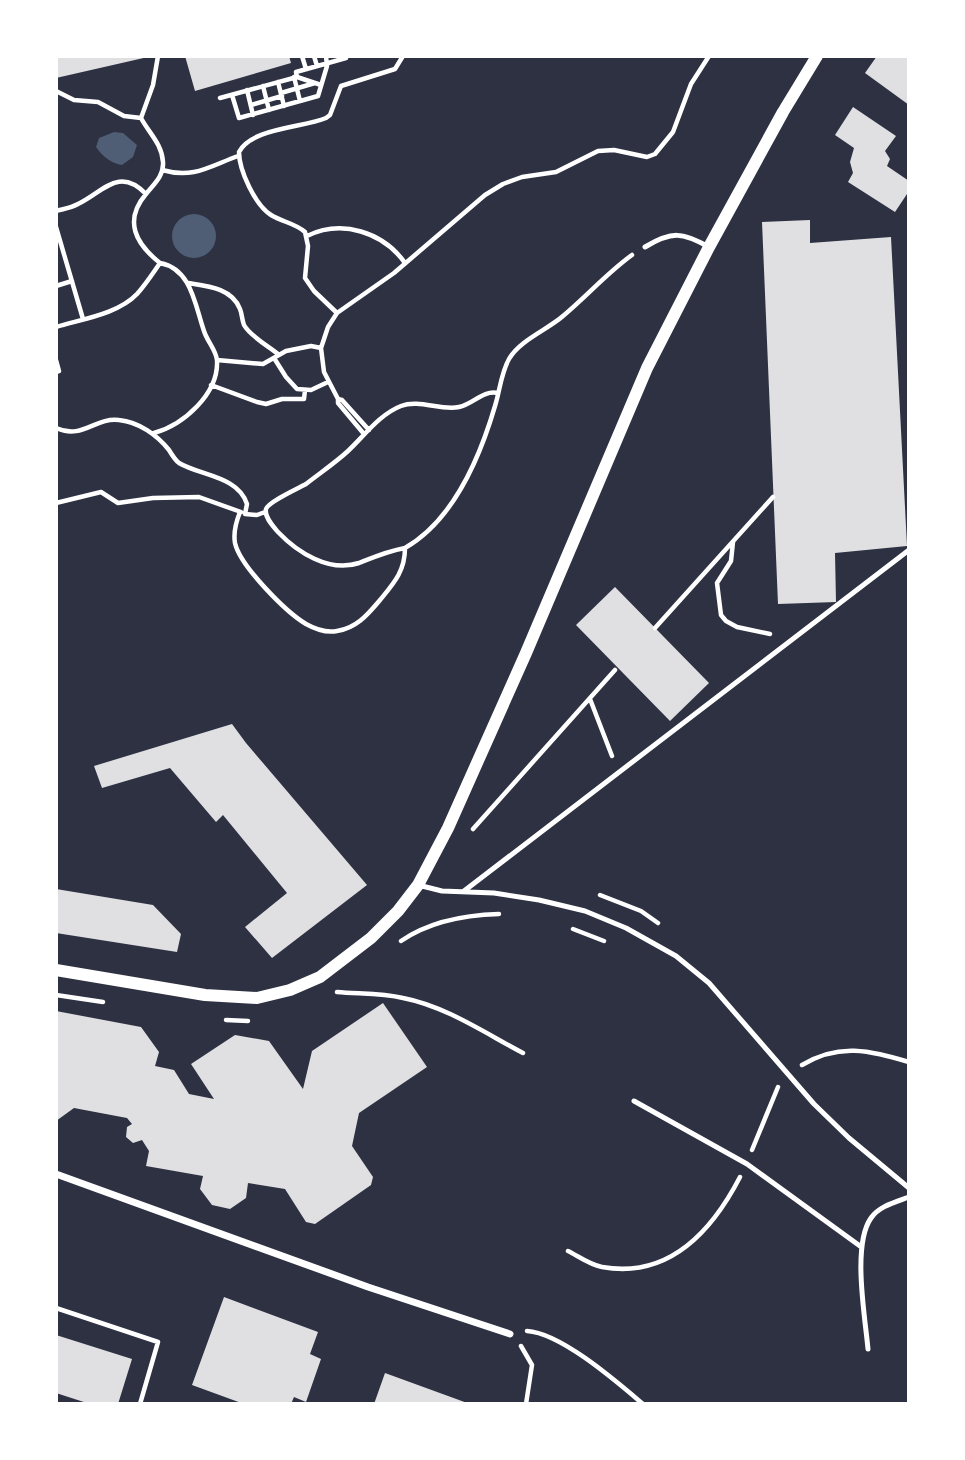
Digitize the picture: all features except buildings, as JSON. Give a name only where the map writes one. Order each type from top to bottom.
[{"type":"street","points":[[56,970],[205,995],[240,998],[278,994],[306,984],[334,967],[385,925],[418,885],[435,856],[647,368],[709,247],[817,56]]},
{"type":"street","points":[[56,1174],[369,1287],[510,1334]]},
{"type":"lane","points":[[645,247],[667,236],[681,234],[709,247]]},
{"type":"lane","points":[[463,892],[909,550]]},
{"type":"lane","points":[[418,885],[442,891],[539,900],[585,911],[676,956],[709,982],[814,1104],[849,1138],[909,1188]]},
{"type":"lane","points":[[634,1101],[747,1164],[860,1246]]},
{"type":"lane","points":[[868,1349],[860,1246],[871,1217],[887,1205],[909,1197]]},
{"type":"path","points":[[141,118],[153,85],[158,56]]},
{"type":"path","points":[[302,56],[306,69]]},
{"type":"path","points":[[314,56],[317,66]]},
{"type":"path","points":[[232,95],[239,118],[318,96],[327,63],[326,56]]},
{"type":"path","points":[[162,170],[201,172],[238,156],[245,143],[256,136],[326,118],[341,86],[395,69],[402,56]]},
{"type":"path","points":[[367,432],[338,403],[328,382],[321,348],[337,313],[405,263],[485,195],[503,184],[522,177],[556,172],[598,151],[614,150],[647,157],[655,154],[673,132],[691,84],[709,56]]},
{"type":"path","points":[[300,101],[296,72],[348,57]]},
{"type":"path","points":[[220,98],[295,77],[321,85]]},
{"type":"path","points":[[278,82],[284,106]]},
{"type":"path","points":[[251,105],[315,83]]},
{"type":"path","points":[[263,86],[269,110]]},
{"type":"path","points":[[247,90],[253,115]]},
{"type":"path","points":[[56,92],[74,100],[98,102],[124,116],[141,118]]},
{"type":"path","points":[[141,118],[160,149],[162,170],[157,182],[134,211],[134,227],[142,246],[160,263],[176,268],[188,283],[217,360],[211,385],[200,402],[180,421],[154,433]]},
{"type":"path","points":[[238,156],[258,204],[274,217],[303,229],[307,236],[305,278],[314,291],[337,313]]},
{"type":"path","points":[[56,211],[75,206],[119,181],[133,183],[146,194]]},
{"type":"path","points":[[56,227],[59,246],[83,319]]},
{"type":"path","points":[[307,236],[334,227],[354,230],[385,243],[405,263]]},
{"type":"path","points":[[265,512],[273,526],[290,544],[327,563],[357,563],[384,552],[405,548],[427,533],[456,494],[485,439],[506,366],[518,348],[548,328],[608,274],[645,247]]},
{"type":"path","points":[[56,327],[114,308],[133,297],[160,263]]},
{"type":"path","points":[[56,286],[72,281]]},
{"type":"path","points":[[188,283],[211,286],[228,294],[239,306],[243,324],[276,356],[290,383],[297,388],[311,390],[328,382]]},
{"type":"path","points":[[217,360],[257,365],[302,348],[321,348]]},
{"type":"path","points":[[56,360],[59,371],[56,372]]},
{"type":"path","points":[[211,385],[266,404],[282,399],[304,399],[305,390]]},
{"type":"path","points":[[56,503],[104,492],[118,503],[192,496],[257,515],[265,512],[272,502],[310,481],[392,411],[404,405],[459,407],[486,393],[499,393]]},
{"type":"path","points":[[56,428],[74,432],[115,420],[132,424],[154,433],[179,463],[211,475],[240,491],[247,504],[234,533],[238,551],[245,563],[291,612],[303,622],[323,630],[334,632],[346,629],[358,624],[367,615],[399,576],[405,548]]},
{"type":"path","points":[[655,628],[773,497]]},
{"type":"path","points":[[734,541],[731,561],[717,583],[721,615],[726,621],[748,631],[795,638]]},
{"type":"path","points":[[470,832],[615,670]]},
{"type":"path","points":[[590,699],[619,773]]},
{"type":"path","points":[[398,943],[428,926],[456,918],[509,913]]},
{"type":"path","points":[[562,926],[611,944]]},
{"type":"path","points":[[330,996],[347,984]]},
{"type":"path","points":[[337,992],[383,995],[416,1001],[523,1053]]},
{"type":"path","points":[[56,995],[108,1003]]},
{"type":"path","points":[[224,1020],[251,1021]]},
{"type":"path","points":[[568,1251],[599,1267],[627,1269],[662,1261],[683,1250],[722,1208],[747,1164],[777,1088],[788,1074],[809,1061],[835,1051],[856,1049],[909,1062]]},
{"type":"path","points":[[56,1308],[158,1342],[140,1404]]},
{"type":"path","points":[[526,1404],[533,1365],[527,1353],[510,1334],[523,1331],[537,1332],[570,1349],[607,1374],[643,1404]]},
{"type":"water","points":[[114,132],[123,133],[137,145],[133,157],[122,165],[107,159],[96,147],[99,138]]},
{"type":"water","points":[[194,214],[210,220],[216,236],[210,252],[194,258],[178,252],[172,236],[178,220]]}]
